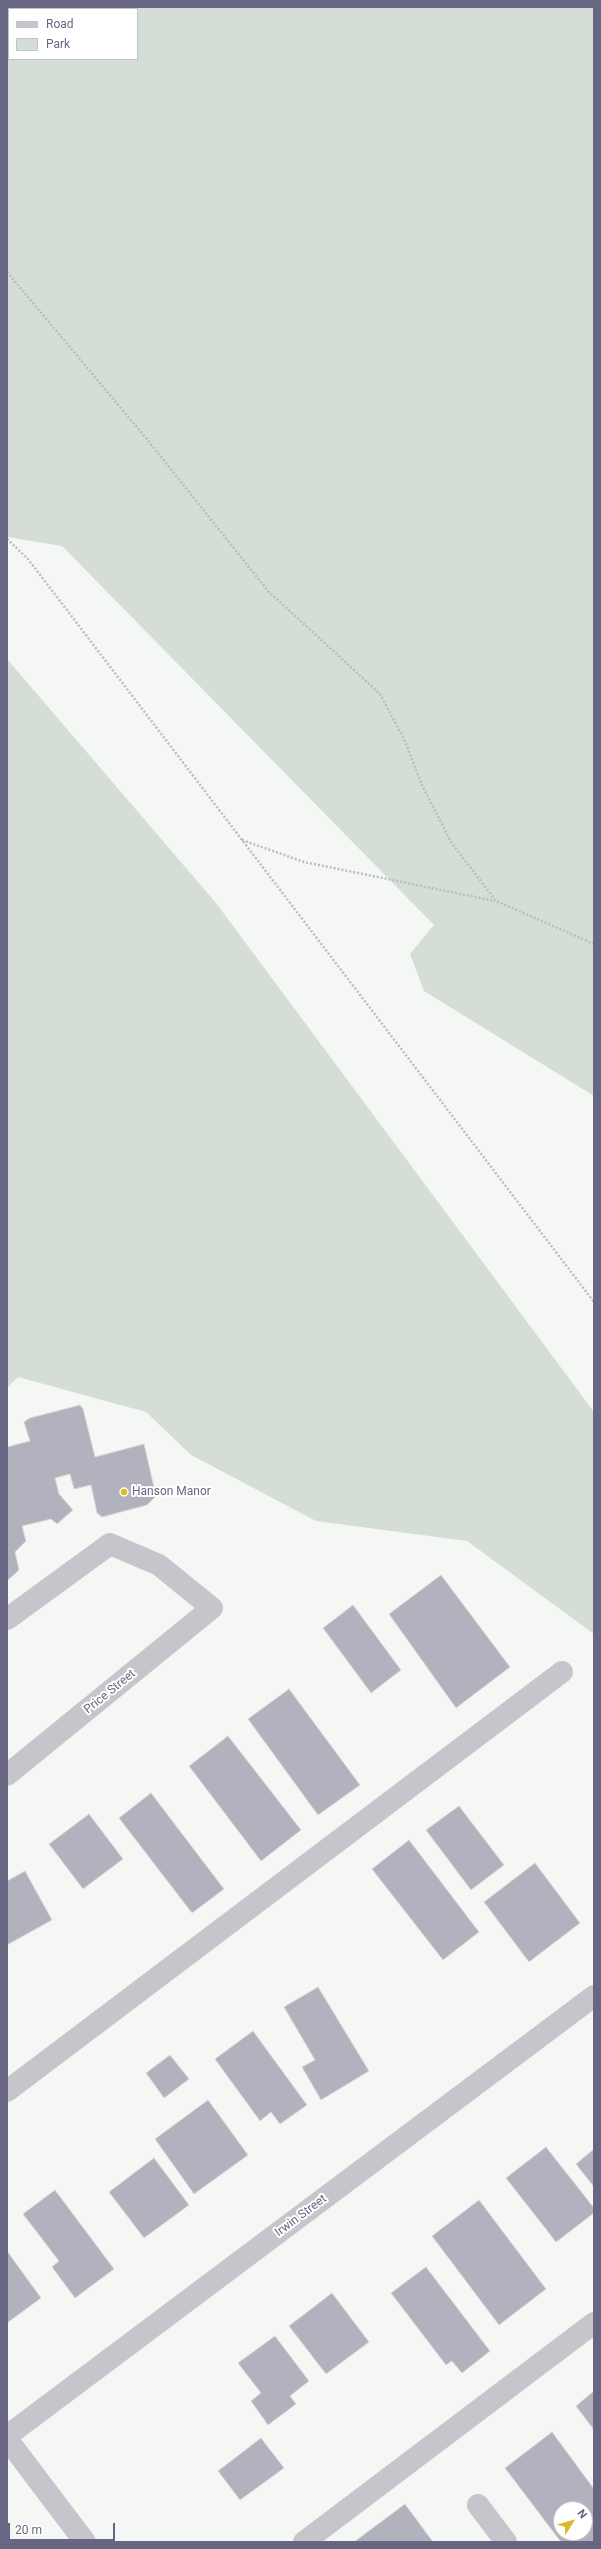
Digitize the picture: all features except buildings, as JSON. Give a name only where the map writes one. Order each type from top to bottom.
[{"type":"street","name":"Price Street","points":[[7,1619],[110,1544],[159,1565],[212,1608],[7,1775]]},
{"type":"street","points":[[7,2091],[562,1672]]},
{"type":"street","name":"Irwin Street","points":[[7,2438],[594,1996]]},
{"type":"street","points":[[304,2542],[594,2323]]},
{"type":"street","points":[[7,2438],[85,2542]]},
{"type":"street","points":[[478,2505],[506,2542]]},
{"type":"path","points":[[7,272],[146,438],[268,591],[380,694],[404,739],[422,785],[450,842],[496,901]]},
{"type":"path","points":[[7,539],[28,559],[594,1302]]},
{"type":"path","points":[[241,840],[304,862],[375,875],[496,901],[594,944]]},
{"type":"green space","points":[[7,7],[594,7],[594,1096],[424,991],[410,954],[434,925],[62,546],[7,537]]},
{"type":"green space","points":[[7,659],[216,903],[594,1412],[594,1634],[467,1541],[316,1521],[191,1455],[146,1412],[18,1377],[7,1388]]},
{"type":"place","name":"Hanson Manor","points":[[124,1492]]}]
